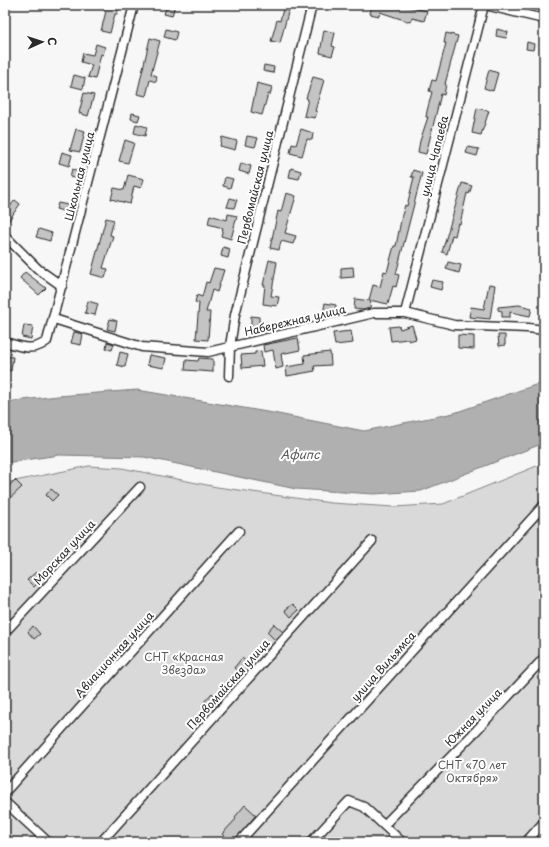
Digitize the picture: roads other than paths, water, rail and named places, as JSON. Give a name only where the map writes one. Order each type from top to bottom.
[{"type":"street","name":"Школьная улица","points":[[5,342],[25,348],[39,348],[47,341],[54,319],[134,5]]},
{"type":"street","name":"Первомайская улица","points":[[229,376],[230,346],[234,315],[312,5]]},
{"type":"street","points":[[484,5],[544,19]]},
{"type":"street","name":"улица Чапаева","points":[[405,313],[484,5]]},
{"type":"street","points":[[5,236],[38,269],[62,286]]},
{"type":"street","name":"Набережная улица","points":[[54,319],[142,347],[208,352],[374,313],[405,313],[454,325],[544,330]]},
{"type":"street","name":"Морская улица","points":[[5,632],[140,487]]},
{"type":"street","name":"улица Вильямса","points":[[239,842],[544,505]]},
{"type":"street","name":"Авиационная улица","points":[[5,792],[239,530]]},
{"type":"street","name":"Первомайская улица","points":[[101,842],[372,541]]},
{"type":"street","name":"Южная улица","points":[[384,825],[473,734],[544,658]]},
{"type":"street","points":[[314,841],[350,801],[364,807],[402,842]]},
{"type":"street","points":[[5,802],[48,842]]},
{"type":"street","points":[[526,842],[544,822]]},
{"type":"water","name":"Афипс","points":[[544,382],[544,443],[421,491],[374,494],[296,489],[144,457],[59,455],[5,463],[5,402],[137,390],[273,413],[364,431],[454,413]]},
{"type":"park label","name":"СНТ «Красная Звезда»","points":[[184,662]]},
{"type":"park label","name":"СНТ «70 лет Октября»","points":[[472,770]]}]
